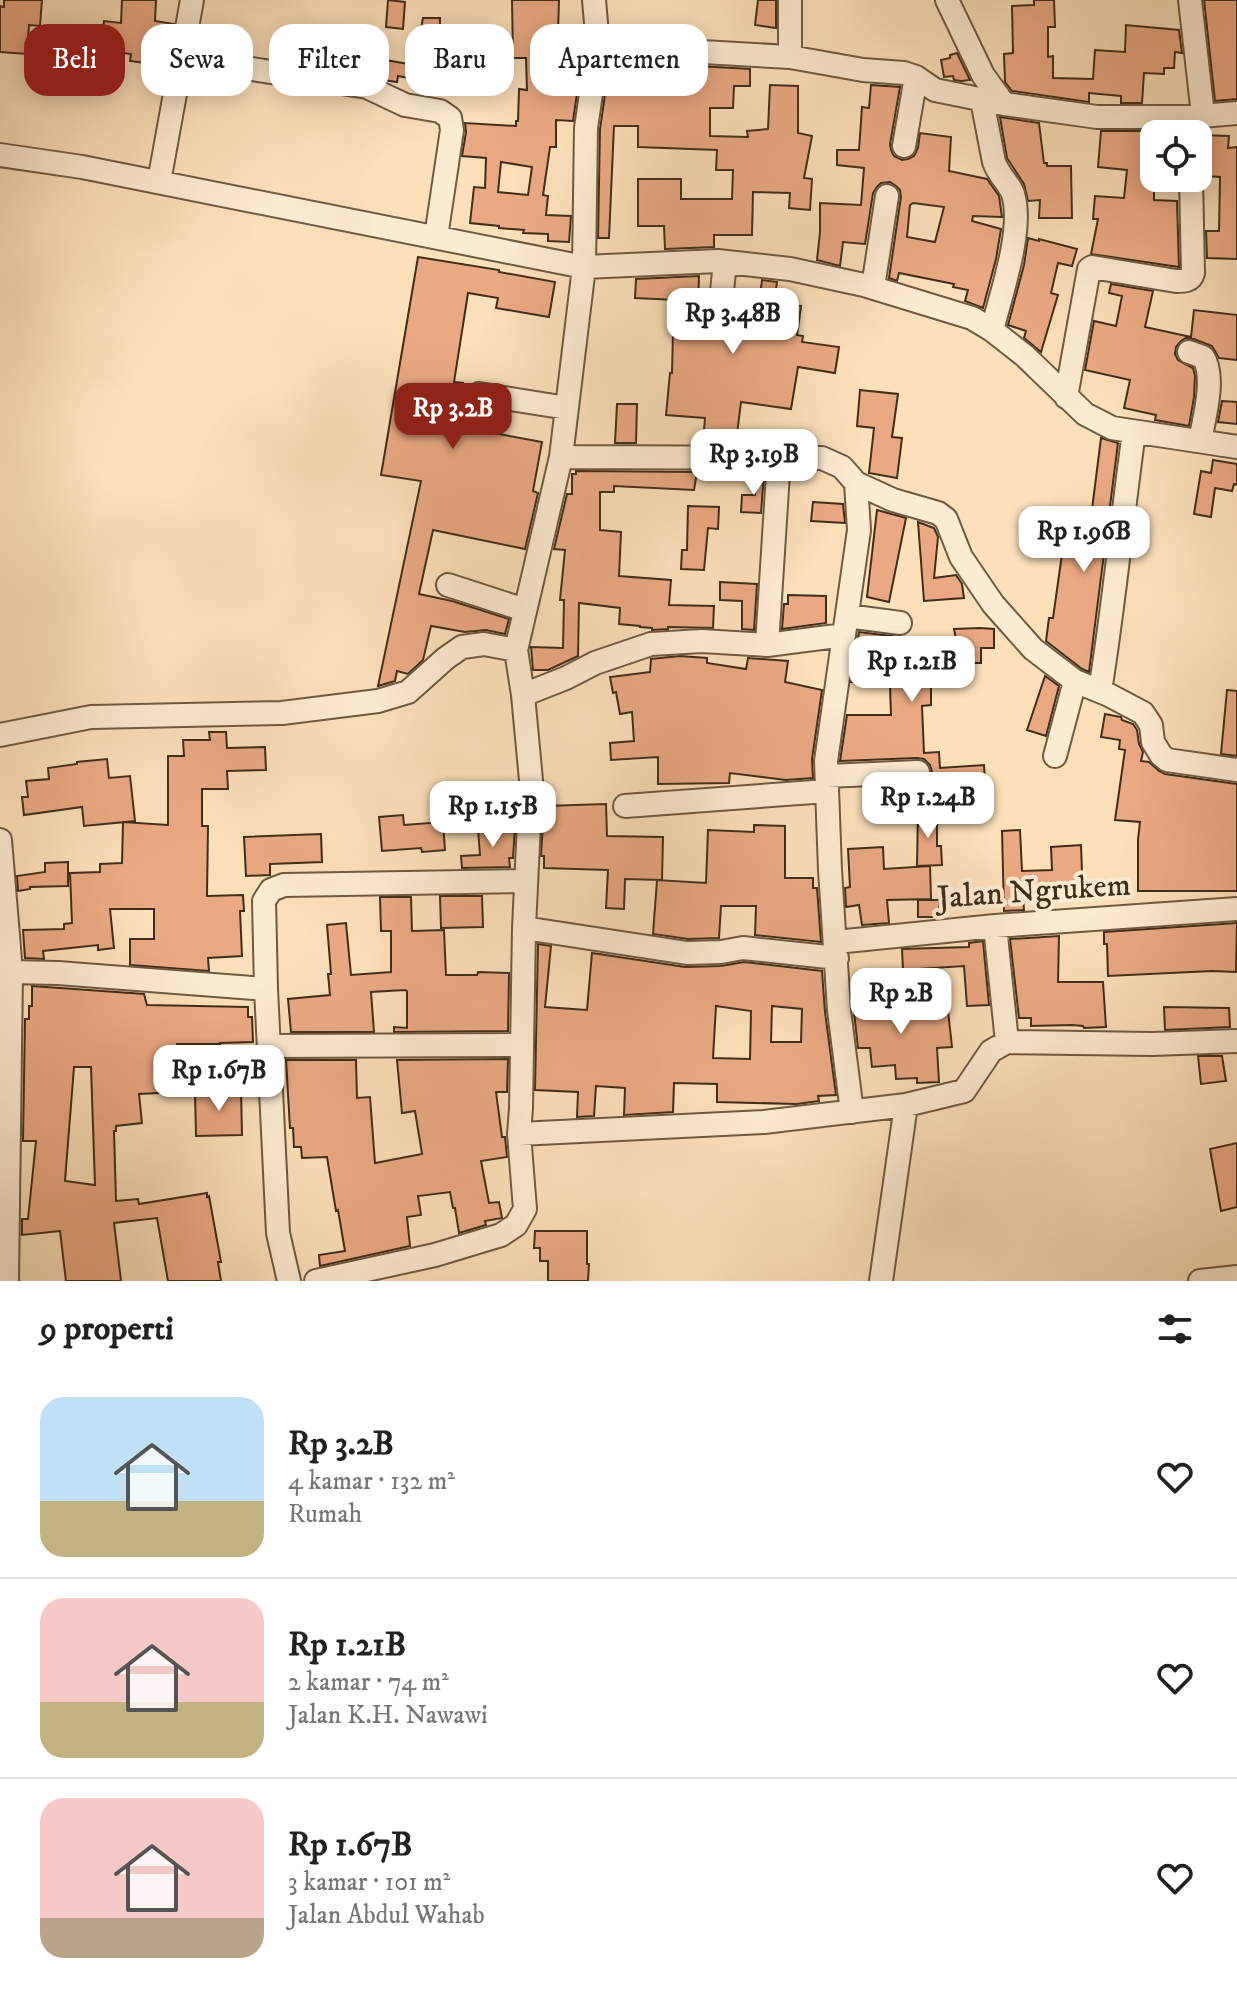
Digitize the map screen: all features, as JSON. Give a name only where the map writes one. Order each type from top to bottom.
[{"type":"street","points":[[187,24],[192,0]]},
{"type":"street","points":[[594,0],[596,24]]},
{"type":"street","points":[[790,0],[790,57]]},
{"type":"street","points":[[947,0],[993,102],[994,162],[1013,192],[1016,208],[1016,233],[992,330]]},
{"type":"street","points":[[1190,0],[1195,120]]},
{"type":"street","points":[[708,52],[790,57],[863,70],[904,73],[935,90],[993,102],[1097,117],[1156,120]]},
{"type":"street","points":[[253,69],[367,87],[405,105],[440,111],[450,118],[452,130],[436,237]]},
{"type":"street","points":[[904,146],[916,77]]},
{"type":"street","points":[[159,182],[174,96]]},
{"type":"street","points":[[316,1281],[435,1255],[501,1235],[516,1225],[525,1209],[519,1134],[531,780],[516,650],[561,457],[584,267],[586,128],[591,96]]},
{"type":"street","points":[[1204,120],[1237,113]]},
{"type":"street","points":[[0,155],[82,167],[584,267],[725,262],[790,269],[873,287],[972,318],[1025,356],[1085,414],[1112,428],[1237,447]]},
{"type":"street","points":[[1066,397],[1089,269],[1097,266],[1176,281],[1192,277],[1191,192]]},
{"type":"street","points":[[873,287],[887,196]]},
{"type":"street","points":[[720,311],[725,262]]},
{"type":"street","points":[[1189,352],[1203,357],[1207,365],[1207,398],[1200,441]]},
{"type":"street","points":[[479,394],[567,408]]},
{"type":"street","points":[[1100,691],[1134,432]]},
{"type":"street","points":[[561,457],[822,458],[842,467],[856,483],[893,500],[938,513],[946,519],[961,557],[993,604],[1033,649],[1075,681],[1143,713],[1151,725],[1153,742],[1167,760],[1237,770]]},
{"type":"street","points":[[767,645],[779,458]]},
{"type":"street","points":[[852,1112],[839,1010],[826,761],[859,530],[856,483]]},
{"type":"street","points":[[448,585],[525,610]]},
{"type":"street","points":[[523,695],[595,663],[651,644],[702,641],[767,645],[845,626],[900,623]]},
{"type":"street","points":[[0,735],[91,717],[282,713],[378,701],[408,692],[462,647],[484,644],[516,650]]},
{"type":"street","points":[[1055,756],[1075,681]]},
{"type":"street","points":[[625,806],[918,772]]},
{"type":"street","points":[[0,840],[5,970],[7,1281]]},
{"type":"street","points":[[289,1281],[278,1233],[264,901],[271,890],[284,885],[526,881]]},
{"type":"street","name":"Jalan Ngrukem","points":[[524,928],[687,953],[743,948],[836,950],[995,926],[1237,909]]},
{"type":"street","points":[[995,926],[1007,1042]]},
{"type":"street","points":[[5,970],[266,989]]},
{"type":"street","points":[[519,1134],[764,1122],[906,1105],[964,1091],[991,1051],[1007,1042],[1152,1044],[1237,1041]]},
{"type":"street","points":[[270,1046],[522,1045]]},
{"type":"street","points":[[881,1281],[906,1105]]},
{"type":"street","points":[[1200,1281],[1237,1277]]},
{"type":"building","points":[[4,0],[42,0],[40,24],[24,24],[24,54],[0,52],[0,6],[4,7]]},
{"type":"building","points":[[122,0],[156,0],[155,21],[174,24],[141,24],[141,63],[130,61],[131,54],[125,53],[125,24],[104,24],[104,21],[121,23]]},
{"type":"building","points":[[388,0],[405,2],[403,29],[389,27],[386,24]]},
{"type":"building","points":[[512,0],[559,0],[558,24],[530,24],[530,96],[577,96],[573,121],[556,120],[556,147],[550,147],[543,195],[548,196],[546,215],[571,216],[569,242],[548,241],[548,234],[523,233],[524,230],[470,223],[474,187],[485,188],[486,158],[462,156],[465,123],[516,126],[519,89],[527,90],[526,58],[514,58]],"holes":[[[501,162],[532,167],[528,195],[498,192]]]},
{"type":"building","points":[[758,0],[776,0],[776,28],[755,25]]},
{"type":"building","points":[[1034,0],[1054,0],[1055,27],[1048,27],[1048,57],[1053,56],[1053,78],[1093,79],[1095,50],[1125,52],[1126,25],[1179,30],[1182,53],[1175,52],[1174,68],[1164,68],[1164,74],[1144,73],[1142,103],[1121,103],[1121,96],[1089,93],[1089,102],[1012,91],[1005,82],[1004,54],[1013,53],[1012,6],[1034,5]]},
{"type":"building","points":[[1204,0],[1237,0],[1237,99],[1215,101]]},
{"type":"building","points":[[423,18],[440,18],[440,24],[422,24]]},
{"type":"building","points":[[957,53],[970,80],[944,77],[941,60]]},
{"type":"building","points":[[389,61],[405,63],[405,77],[398,76],[397,82],[389,81]]},
{"type":"building","points":[[708,67],[750,69],[750,86],[734,86],[733,108],[710,108],[710,136],[748,137],[747,131],[768,129],[770,85],[798,86],[798,133],[812,136],[804,178],[812,179],[810,210],[789,208],[790,193],[753,192],[752,235],[714,235],[714,247],[665,249],[664,226],[638,226],[638,179],[681,179],[681,199],[732,199],[733,170],[716,170],[717,150],[638,147],[638,126],[614,126],[609,238],[598,238],[600,129],[605,96],[708,96]]},
{"type":"building","points":[[871,85],[900,87],[890,144],[894,156],[902,160],[914,156],[920,133],[951,137],[949,171],[987,179],[999,196],[1002,217],[973,216],[972,221],[1001,229],[983,308],[965,301],[968,290],[953,287],[954,284],[899,273],[897,281],[889,278],[901,197],[900,190],[890,182],[881,183],[873,193],[865,244],[843,242],[840,266],[817,260],[820,203],[861,205],[864,168],[837,165],[837,150],[859,150],[862,107],[869,108]],"holes":[[[910,205],[944,207],[935,242],[907,237]]]},
{"type":"building","points":[[1000,117],[1039,123],[1044,163],[1047,166],[1071,166],[1072,218],[1039,218],[1040,200],[1028,201],[1024,184],[1007,158]]},
{"type":"building","points":[[1101,131],[1140,131],[1140,192],[1154,192],[1154,200],[1177,201],[1179,267],[1091,254],[1098,219],[1093,219],[1095,196],[1124,198],[1127,170],[1098,167]]},
{"type":"building","points":[[1212,135],[1229,136],[1228,148],[1237,147],[1237,259],[1207,258],[1206,231],[1219,231],[1220,177],[1212,176]]},
{"type":"building","points":[[1028,238],[1077,249],[1072,266],[1058,263],[1051,293],[1058,295],[1041,352],[1024,338],[1026,331],[1008,325]]},
{"type":"building","points":[[418,257],[555,282],[549,317],[496,308],[498,298],[468,293],[454,382],[463,383],[456,426],[542,442],[533,491],[538,493],[525,549],[433,530],[419,594],[509,619],[505,634],[431,626],[423,660],[408,674],[397,671],[395,681],[378,686],[421,481],[381,475]]},
{"type":"building","points":[[699,276],[698,306],[706,306],[707,324],[738,329],[739,325],[756,327],[762,280],[777,282],[774,302],[801,306],[797,335],[803,336],[802,342],[839,347],[835,373],[798,367],[791,409],[741,402],[737,434],[704,430],[705,418],[666,415],[678,302],[635,298],[636,279]]},
{"type":"building","points":[[1111,284],[1153,291],[1145,327],[1191,337],[1194,310],[1237,315],[1237,360],[1219,358],[1212,346],[1194,339],[1186,338],[1176,347],[1178,360],[1193,368],[1195,376],[1189,426],[1155,420],[1156,415],[1124,408],[1130,380],[1085,370],[1094,321],[1116,326],[1122,296],[1109,293]]},
{"type":"building","points":[[860,390],[898,394],[892,437],[902,438],[897,478],[869,473],[874,428],[857,426]]},
{"type":"building","points":[[1222,401],[1237,402],[1237,424],[1218,422]]},
{"type":"building","points":[[617,404],[637,404],[636,443],[615,443]]},
{"type":"building","points":[[1101,438],[1118,443],[1089,672],[1046,641],[1049,618],[1053,618],[1062,554],[1086,557]]},
{"type":"building","points":[[1213,460],[1237,464],[1237,485],[1234,484],[1232,491],[1215,488],[1211,517],[1194,514],[1201,471],[1211,473]]},
{"type":"building","points":[[576,471],[697,472],[694,490],[614,486],[614,492],[600,492],[600,530],[621,532],[619,576],[671,580],[669,605],[714,606],[713,628],[668,627],[652,630],[619,624],[620,608],[579,603],[578,656],[548,670],[533,670],[531,647],[563,648],[564,600],[560,600],[565,550],[554,549],[567,494],[572,494],[572,474]]},
{"type":"building","points":[[756,472],[764,472],[761,513],[741,512],[742,495],[755,495]]},
{"type":"building","points":[[813,502],[843,504],[845,523],[811,521]]},
{"type":"building","points":[[688,506],[719,507],[718,529],[708,528],[704,570],[681,569],[682,550],[687,550]]},
{"type":"building","points":[[877,510],[906,518],[889,602],[867,597]]},
{"type":"building","points":[[918,522],[934,528],[938,537],[934,578],[956,575],[962,584],[964,598],[924,601]]},
{"type":"building","points":[[720,582],[757,584],[754,630],[742,629],[742,601],[720,600]]},
{"type":"building","points":[[788,595],[826,596],[826,623],[782,629]]},
{"type":"building","points":[[954,629],[994,629],[994,648],[981,648],[981,663],[948,663],[948,685],[931,686],[931,705],[922,706],[924,753],[939,752],[940,768],[984,765],[986,798],[924,800],[923,785],[932,772],[924,759],[840,761],[847,715],[891,715],[890,687],[851,682],[859,632],[900,637],[899,640],[956,639]]},
{"type":"building","points":[[680,656],[707,658],[707,663],[746,669],[748,658],[788,661],[785,682],[822,690],[812,759],[813,778],[786,780],[730,773],[729,783],[658,784],[658,757],[611,760],[610,743],[634,741],[632,712],[620,714],[610,677],[650,672],[651,659]]},
{"type":"building","points":[[1045,676],[1059,686],[1046,736],[1027,730]]},
{"type":"building","points":[[1227,690],[1237,691],[1237,756],[1221,754]]},
{"type":"building","points":[[1105,714],[1121,717],[1133,724],[1143,752],[1141,761],[1149,762],[1159,771],[1237,784],[1237,891],[1138,891],[1140,822],[1115,820],[1125,750],[1119,749],[1120,740],[1101,737]]},
{"type":"building","points":[[209,732],[226,732],[227,748],[265,747],[266,770],[227,771],[228,789],[202,789],[202,826],[208,826],[207,896],[243,895],[244,911],[240,911],[242,956],[208,958],[209,971],[130,965],[130,939],[154,939],[154,909],[110,909],[114,948],[98,950],[98,945],[43,951],[44,959],[25,958],[23,930],[64,929],[64,924],[72,923],[70,873],[100,872],[100,864],[122,863],[123,822],[168,825],[168,756],[184,756],[183,740],[210,740]]},
{"type":"building","points":[[107,759],[109,778],[130,776],[135,821],[84,826],[82,807],[24,815],[22,797],[28,797],[26,781],[49,779],[48,768]]},
{"type":"building","points":[[606,804],[607,836],[663,837],[662,880],[625,879],[624,909],[606,908],[608,870],[544,868],[544,856],[541,856],[544,806]]},
{"type":"building","points":[[918,811],[937,811],[937,846],[941,846],[942,865],[917,866]]},
{"type":"building","points":[[403,815],[404,825],[443,822],[445,850],[382,851],[379,817]]},
{"type":"building","points":[[754,825],[785,826],[785,878],[813,878],[813,888],[817,888],[821,942],[755,935],[756,906],[721,906],[719,938],[688,939],[653,934],[657,880],[706,883],[708,830],[754,832]]},
{"type":"building","points":[[515,826],[510,867],[462,868],[461,856],[480,855],[478,829]]},
{"type":"building","points":[[1020,830],[1022,871],[1052,870],[1051,847],[1081,845],[1083,897],[1023,897],[1024,910],[1004,911],[1002,831]]},
{"type":"building","points":[[321,834],[322,862],[270,864],[270,875],[246,876],[244,837]]},
{"type":"building","points":[[883,847],[884,869],[930,866],[931,899],[887,900],[889,923],[862,925],[859,905],[846,907],[845,888],[850,887],[848,849]]},
{"type":"building","points":[[68,862],[68,886],[30,887],[18,891],[17,876],[45,872],[45,863]]},
{"type":"building","points":[[440,896],[482,896],[483,927],[441,928]]},
{"type":"building","points":[[380,897],[411,897],[412,931],[444,930],[446,975],[509,973],[508,1031],[394,1032],[394,1027],[407,1028],[405,990],[371,992],[374,1032],[291,1032],[288,999],[330,995],[327,925],[346,923],[351,975],[391,972],[391,931],[381,931]]},
{"type":"building","points":[[918,900],[939,900],[939,917],[918,917]]},
{"type":"building","points":[[1237,923],[1236,972],[1108,976],[1104,932]]},
{"type":"building","points":[[1059,936],[1058,982],[1103,982],[1106,1027],[1031,1026],[1031,1018],[1019,1018],[1010,939]]},
{"type":"building","points":[[983,941],[989,1005],[967,1006],[964,966],[903,970],[902,949],[969,947],[969,943]]},
{"type":"building","points":[[538,944],[551,946],[545,1007],[587,1010],[592,953],[685,967],[744,962],[822,971],[836,1095],[818,1096],[819,1101],[797,1104],[717,1102],[717,1084],[674,1083],[673,1112],[624,1115],[625,1088],[596,1086],[594,1116],[577,1117],[578,1092],[535,1090]],"holes":[[[716,1006],[751,1011],[750,1059],[713,1058]],[[772,1006],[802,1009],[801,1042],[771,1042]]]},
{"type":"building","points":[[32,986],[144,994],[147,1005],[248,1007],[248,1017],[252,1017],[253,1042],[177,1044],[178,1092],[139,1094],[142,1123],[116,1126],[114,1131],[116,1201],[138,1199],[139,1204],[207,1193],[221,1262],[218,1262],[221,1281],[168,1281],[157,1218],[114,1223],[121,1281],[66,1281],[60,1231],[22,1235],[22,1219],[28,1219],[36,1141],[23,1141],[25,1019],[29,1019],[29,1006],[32,1006]],"holes":[[[74,1067],[91,1067],[95,1185],[65,1181]]]},
{"type":"building","points":[[899,992],[900,1013],[903,1015],[948,1011],[952,1047],[937,1048],[939,1082],[917,1083],[917,1078],[896,1079],[895,1065],[872,1067],[870,1048],[858,1048],[852,994]]},
{"type":"building","points":[[1164,1007],[1229,1008],[1230,1027],[1165,1030]]},
{"type":"building","points":[[1198,1056],[1222,1056],[1226,1081],[1201,1084]]},
{"type":"building","points":[[508,1059],[507,1092],[496,1092],[507,1157],[481,1161],[489,1203],[499,1202],[502,1218],[485,1221],[486,1225],[459,1233],[450,1192],[418,1196],[421,1215],[407,1217],[410,1246],[320,1266],[319,1255],[345,1251],[327,1157],[302,1158],[301,1147],[294,1147],[286,1060],[356,1060],[357,1098],[370,1097],[375,1163],[422,1154],[415,1111],[402,1113],[397,1060]]},
{"type":"building","points":[[241,1090],[242,1135],[196,1136],[195,1092]]},
{"type":"building","points":[[1237,1143],[1237,1207],[1221,1211],[1210,1149]]},
{"type":"building","points":[[535,1231],[587,1231],[588,1281],[548,1281],[548,1261],[540,1261],[540,1248],[534,1248]]}]
